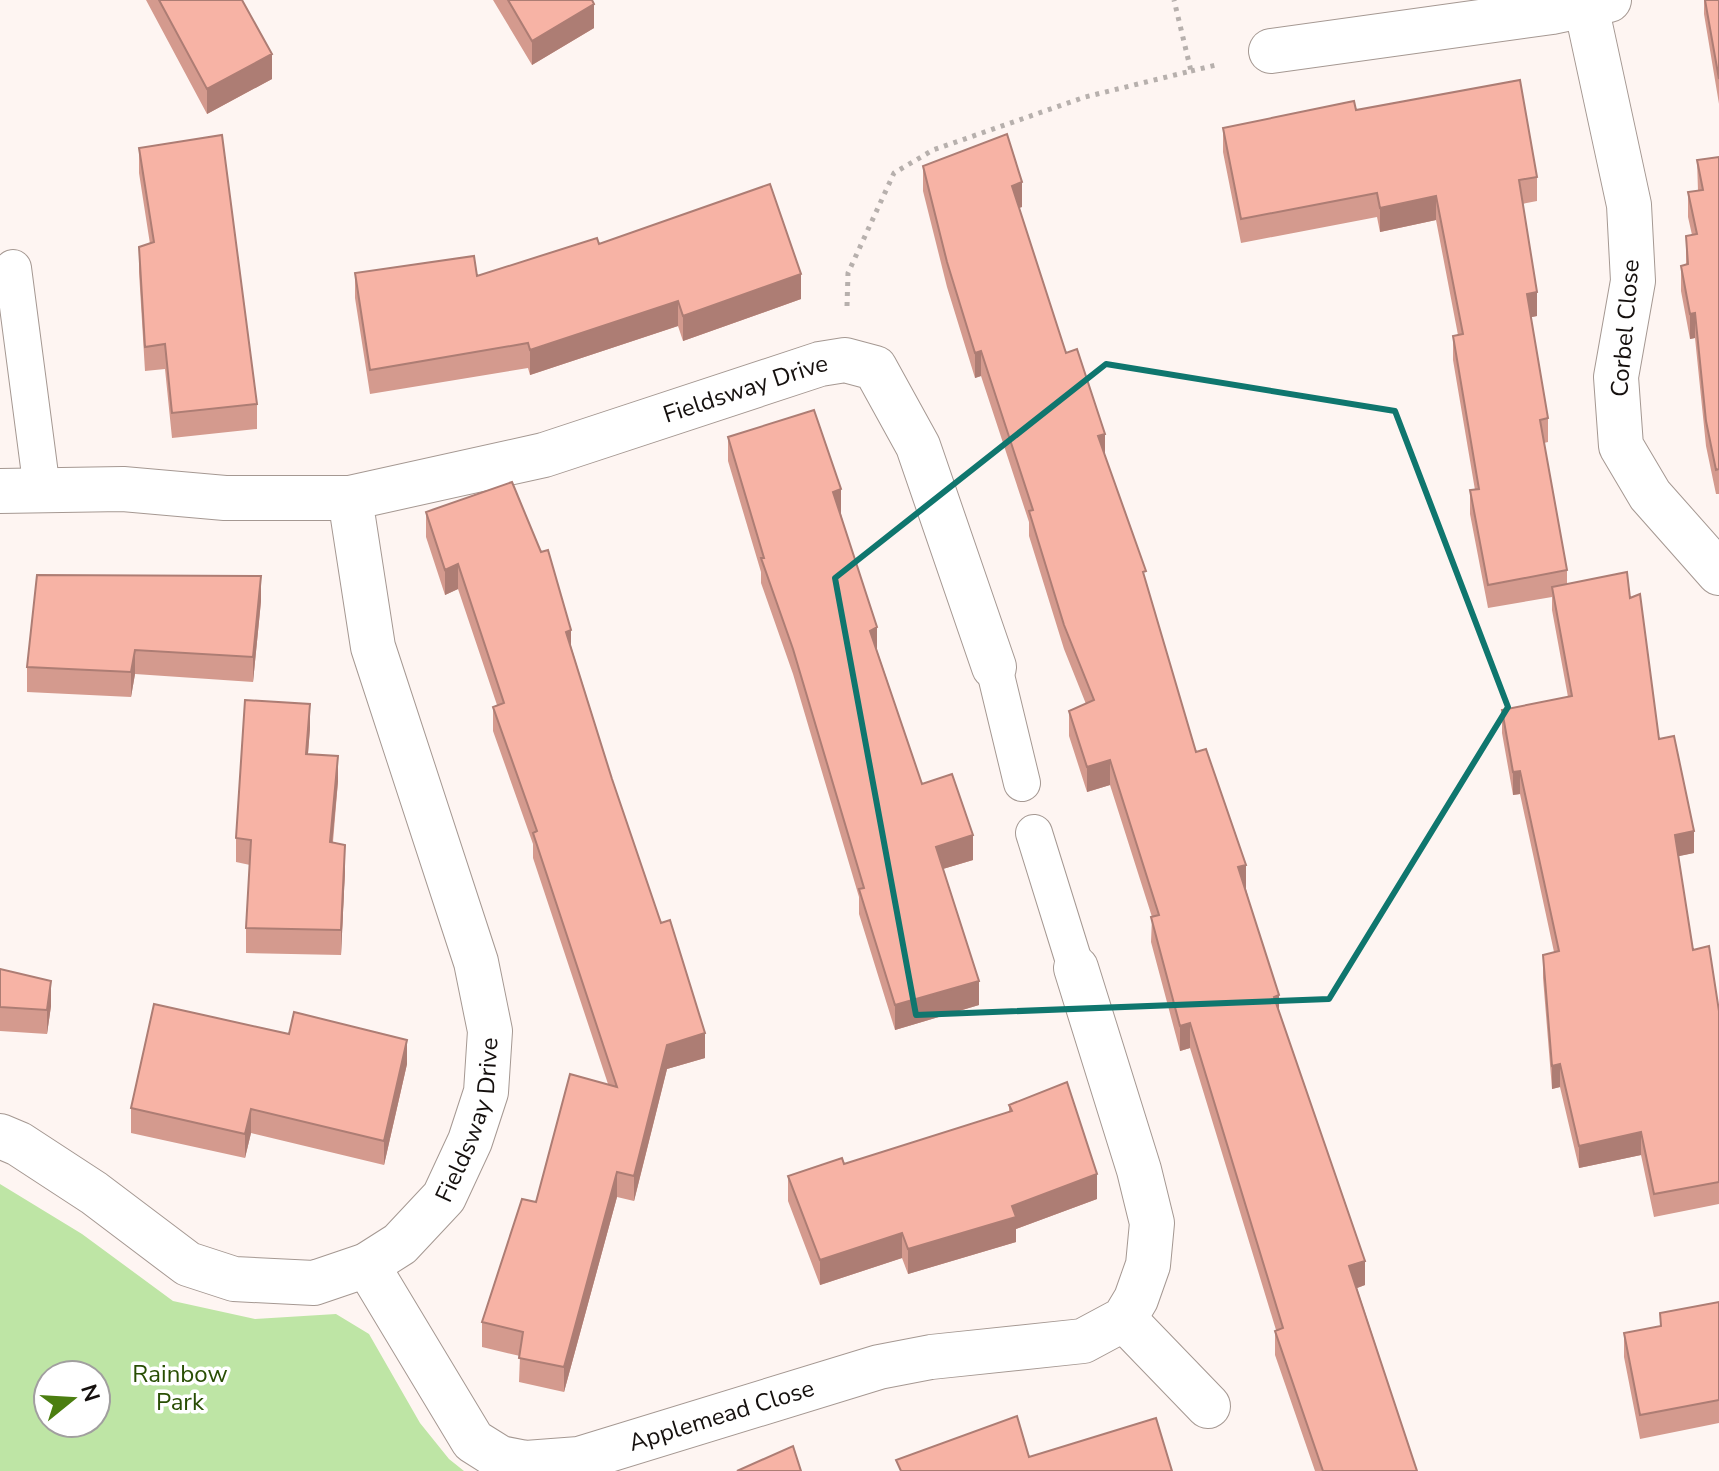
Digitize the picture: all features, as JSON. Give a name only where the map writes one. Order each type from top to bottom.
[{"type":"street","name":"Corbel Close","points":[[1271,51],[1598,3],[1629,205],[1633,281],[1616,377],[1621,446],[1650,495],[1719,573]]},
{"type":"street","name":"Fieldsway Drive","points":[[21,491],[123,489],[225,498],[350,498],[544,455],[820,364],[845,360],[875,368],[918,446],[994,667]]},
{"type":"street","name":"Fieldsway Drive","points":[[0,1136],[19,1144],[94,1193],[188,1264],[234,1279],[314,1283],[367,1265],[400,1244],[444,1197],[470,1141],[486,1092],[490,1031],[476,962],[373,647],[350,498]]},
{"type":"street","points":[[1076,968],[1139,1170],[1152,1223],[1148,1265],[1136,1299],[1124,1319],[1208,1406]]},
{"type":"street","name":"Applemead Close","points":[[367,1265],[473,1441],[500,1458],[526,1463],[592,1463],[879,1367],[931,1357],[1083,1341],[1124,1319]]},
{"type":"lane","points":[[13,268],[21,491]]},
{"type":"lane","points":[[994,667],[1022,783]]},
{"type":"lane","points":[[1034,833],[1076,968]]},
{"type":"path","points":[[845,360],[848,273],[894,173],[933,150],[1085,97],[1191,71],[1174,0]]},
{"type":"highlighted area","points":[[1106,364],[1395,411],[1508,707],[1329,999],[916,1015],[835,578]]},
{"type":"green space","name":"Rainbow Park","points":[[0,1184],[82,1234],[173,1301],[255,1319],[336,1314],[369,1334],[420,1423],[449,1459],[464,1471],[0,1471]]},
{"type":"building","points":[[159,0],[242,0],[272,54],[207,89]]},
{"type":"building","points":[[508,0],[592,0],[594,4],[532,41]]},
{"type":"building","points":[[1705,0],[1719,0],[1719,79]]},
{"type":"building","points":[[1520,80],[1537,177],[1519,180],[1537,292],[1527,294],[1548,418],[1540,420],[1567,570],[1488,585],[1470,490],[1479,489],[1453,336],[1463,334],[1436,196],[1380,208],[1377,193],[1241,219],[1223,128],[1354,101],[1356,110]]},
{"type":"building","points":[[1007,134],[1022,182],[1012,186],[1066,353],[1077,349],[1105,434],[1098,436],[1146,571],[1143,572],[1196,752],[1206,749],[1246,865],[1238,867],[1279,995],[1274,997],[1365,1261],[1349,1266],[1417,1471],[1323,1471],[1275,1331],[1283,1328],[1190,1023],[1180,1026],[1151,917],[1159,915],[1110,760],[1087,767],[1069,711],[1094,700],[1064,625],[1029,511],[1033,510],[981,351],[975,353],[947,262],[923,166]]},
{"type":"building","points":[[222,135],[257,404],[172,413],[165,344],[145,347],[139,247],[154,242],[139,148]]},
{"type":"building","points":[[1719,157],[1719,469],[1716,470],[1706,421],[1695,313],[1690,314],[1681,266],[1688,264],[1686,236],[1697,234],[1688,192],[1703,190],[1697,160]]},
{"type":"building","points":[[770,184],[801,274],[683,316],[678,301],[530,350],[528,343],[370,370],[355,273],[474,256],[477,276],[597,238],[599,244]]},
{"type":"building","points":[[814,410],[841,489],[833,492],[877,627],[870,631],[922,784],[952,774],[973,835],[936,847],[979,981],[895,1005],[859,889],[864,888],[793,649],[761,558],[764,558],[728,437]]},
{"type":"building","points":[[512,482],[541,552],[548,550],[571,630],[566,632],[612,779],[661,923],[670,920],[705,1033],[667,1045],[634,1176],[617,1172],[564,1367],[519,1358],[523,1332],[482,1322],[522,1199],[536,1202],[570,1074],[617,1087],[533,833],[537,831],[493,707],[504,703],[458,564],[445,570],[426,512]]},
{"type":"building","points":[[1627,572],[1630,598],[1640,594],[1659,739],[1674,736],[1694,831],[1675,835],[1693,950],[1709,946],[1719,1011],[1719,1182],[1654,1194],[1641,1132],[1579,1146],[1560,1064],[1552,1066],[1543,955],[1559,951],[1520,771],[1513,772],[1502,710],[1572,696],[1552,587]]},
{"type":"building","points":[[37,575],[261,576],[253,657],[135,650],[131,672],[27,667]]},
{"type":"building","points":[[245,700],[310,704],[306,754],[338,756],[330,842],[345,845],[341,930],[246,928],[251,840],[236,838]]},
{"type":"building","points":[[0,969],[51,981],[47,1010],[0,1007]]},
{"type":"building","points":[[154,1004],[289,1034],[294,1012],[407,1040],[384,1141],[251,1109],[245,1134],[131,1108]]},
{"type":"building","points":[[1067,1082],[1097,1174],[1012,1206],[1016,1217],[908,1249],[902,1233],[820,1260],[788,1176],[842,1158],[844,1164],[1012,1111],[1009,1105]]},
{"type":"building","points":[[1719,1302],[1719,1400],[1640,1415],[1624,1333],[1661,1326],[1660,1313]]},
{"type":"building","points":[[1017,1416],[1029,1457],[1156,1418],[1172,1471],[901,1471],[896,1460]]},
{"type":"building","points":[[793,1446],[801,1471],[737,1471]]}]
